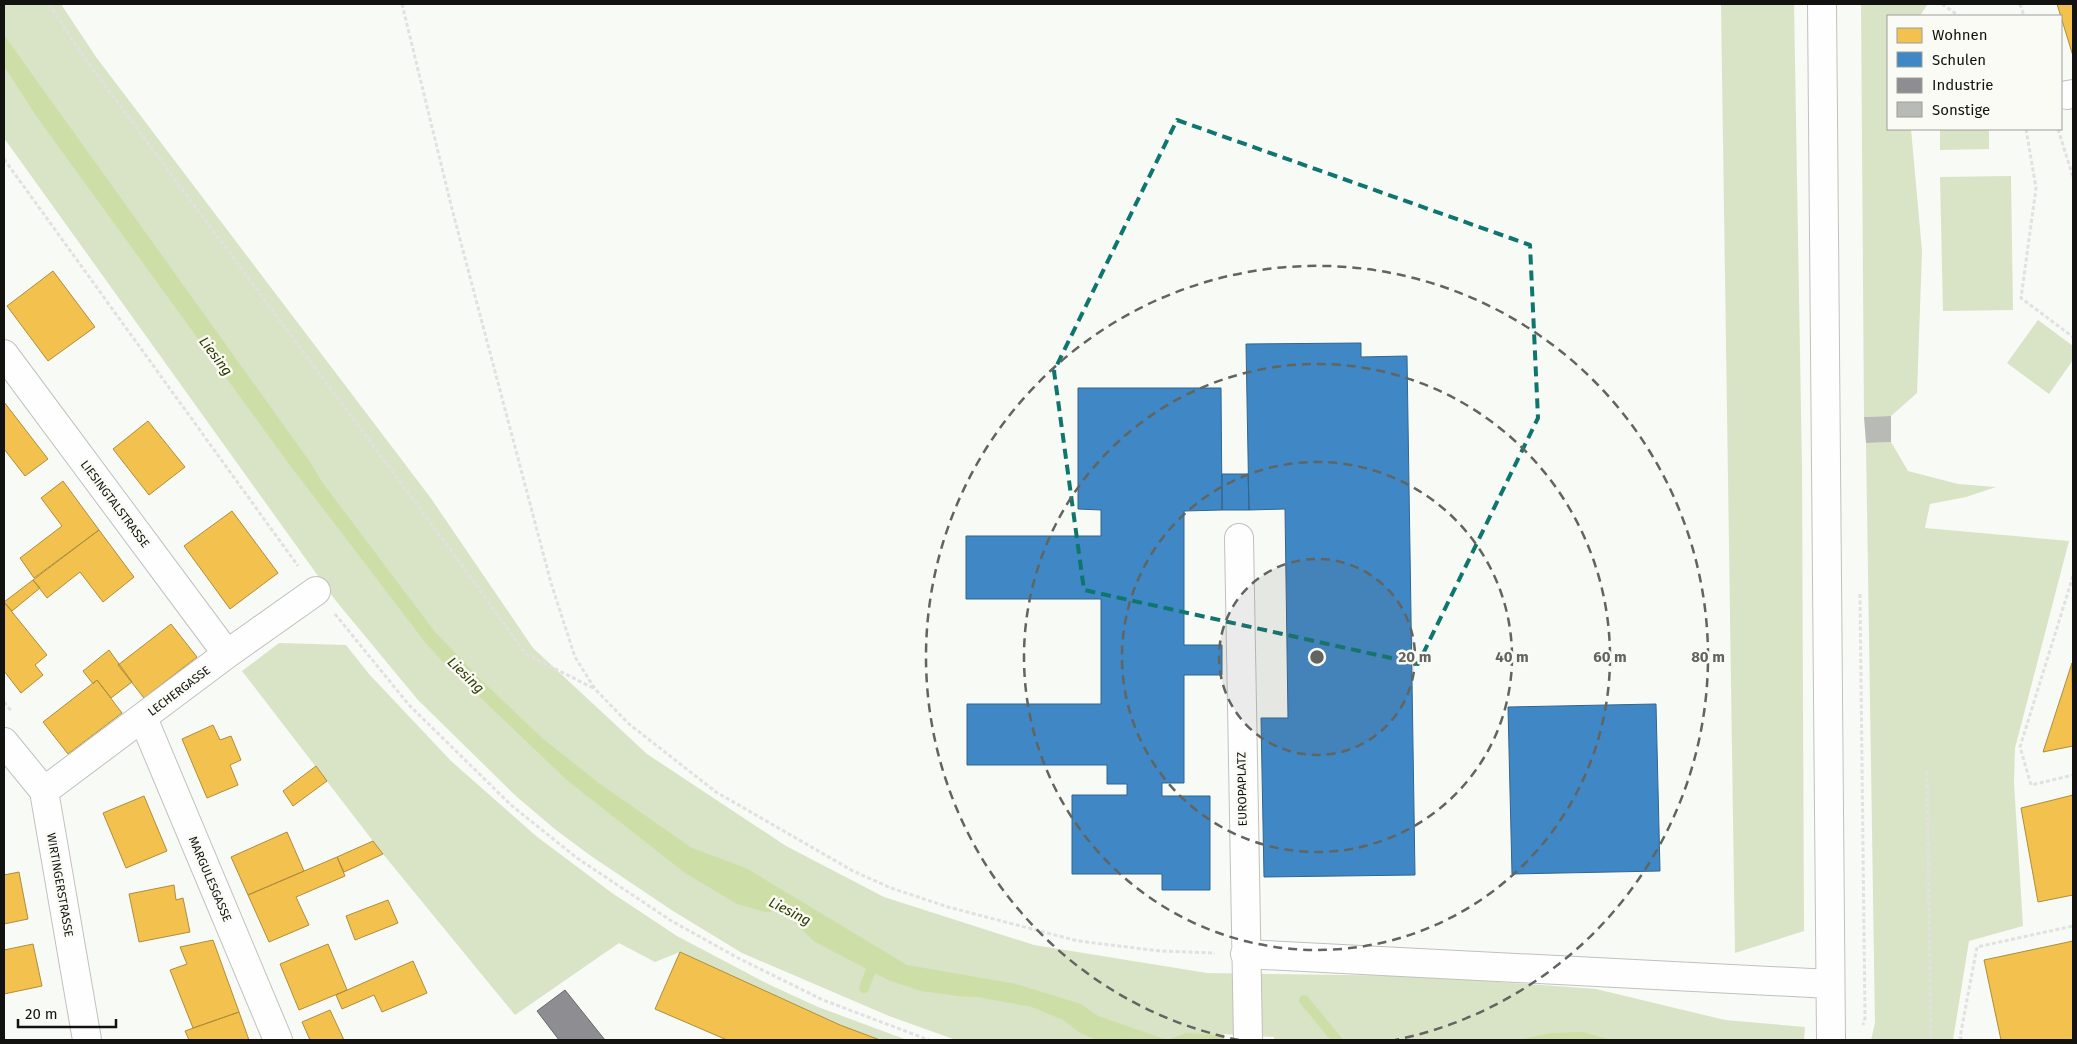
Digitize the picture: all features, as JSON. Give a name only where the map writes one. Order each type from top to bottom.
[{"type":"street","points":[[1822,4],[1831,1040]]},
{"type":"street","name":"LIESINGTALSTRASSE","points":[[4,354],[227,654]]},
{"type":"street","name":"EUROPAPLATZ","points":[[1239,538],[1248,1040]]},
{"type":"street","name":"LECHERGASSE","points":[[44,791],[227,654],[316,591]]},
{"type":"street","name":"MARGULESGASSE","points":[[143,718],[278,1040]]},
{"type":"street","name":"WIRTINGERSTRASSE","points":[[4,742],[44,791],[88,1040]]},
{"type":"street","points":[[1246,964],[1830,984]]},
{"type":"path","points":[[49,4],[92,68],[526,654],[595,690]]},
{"type":"path","points":[[402,4],[452,209],[551,583],[576,657],[595,690],[629,724],[716,792],[853,871],[891,888],[948,907],[1078,941],[1246,964]]},
{"type":"path","points":[[1942,4],[1958,15]]},
{"type":"path","points":[[2026,130],[2036,188],[2021,298],[2073,337]]},
{"type":"path","points":[[2058,130],[2073,177]]},
{"type":"path","points":[[4,159],[316,591],[410,705],[511,805],[577,858],[670,920],[738,958],[823,1000],[929,1040]]},
{"type":"path","points":[[2073,576],[2020,747],[2032,785],[2073,775]]},
{"type":"path","points":[[1927,771],[1931,1040]]},
{"type":"path","points":[[1962,1040],[1960,1037],[1976,947],[2073,926]]},
{"type":"highlighted area","points":[[1177,120],[1530,245],[1538,418],[1418,664],[1084,590],[1054,371]]},
{"type":"shaded area","points":[[4,4],[61,4],[96,57],[430,497],[533,648],[647,754],[786,846],[884,897],[1034,945],[1207,973],[1417,976],[1596,989],[1725,1020],[1805,1027],[1804,1040],[956,1040],[889,1016],[742,953],[673,911],[591,856],[517,797],[418,700],[336,601],[4,138]]},
{"type":"shaded area","points":[[1721,4],[1794,4],[1802,469],[1804,931],[1735,953]]},
{"type":"shaded area","points":[[1861,4],[1927,5],[1921,15],[1887,15],[1887,130],[1911,130],[1922,251],[1917,393],[1891,416],[1864,417]]},
{"type":"shaded area","points":[[1940,130],[1989,130],[1989,149],[1940,150]]},
{"type":"shaded area","points":[[2011,176],[2013,310],[1943,311],[1940,177]]},
{"type":"shaded area","points":[[2038,320],[2073,346],[2073,360],[2049,394],[2007,363]]},
{"type":"shaded area","points":[[1891,442],[1908,471],[1958,484],[1996,487],[1966,497],[1930,504],[1925,528],[2069,541],[2015,748],[2014,783],[2023,926],[1969,941],[1953,1040],[1871,1040],[1875,1023],[1866,443]]},
{"type":"shaded area","points":[[279,643],[346,645],[369,674],[451,761],[536,836],[612,893],[677,936],[768,984],[818,1007],[907,1040],[880,1040],[840,1025],[680,952],[655,962],[619,943],[515,1015],[383,854],[242,671]]},
{"type":"water","name":"Liesing","points":[[4,35],[310,462],[322,482],[435,632],[478,677],[542,738],[600,784],[692,848],[746,868],[907,965],[1016,984],[1081,1004],[1098,1016],[1167,1040],[1097,1040],[1080,1033],[1063,1020],[1032,1007],[978,997],[921,991],[888,980],[815,942],[782,911],[765,912],[737,904],[685,873],[568,781],[442,661],[425,642],[286,460],[37,117],[4,66]]},
{"type":"water","points":[[1582,1032],[1612,1040],[1519,1040],[1551,1033]]},
{"type":"water","points":[[1187,1033],[1281,1040],[1167,1040]]},
{"type":"pier","points":[[1224,1034],[1274,1037],[1274,1040],[1224,1040]]},
{"type":"building: Wohnen","points":[[2057,4],[2073,4],[2073,56],[2062,15]]},
{"type":"building: Wohnen","points":[[53,271],[95,327],[48,361],[7,306]]},
{"type":"building: Wohnen","points":[[4,402],[48,459],[25,476],[4,449]]},
{"type":"building: Wohnen","points":[[148,421],[185,467],[149,495],[113,449]]},
{"type":"building: Wohnen","points":[[63,481],[99,530],[34,578],[20,558],[62,526],[41,498]]},
{"type":"building: Wohnen","points":[[232,511],[278,573],[230,609],[184,546]]},
{"type":"building: Wohnen","points":[[99,530],[134,577],[103,602],[80,572],[47,598],[33,580]]},
{"type":"building: Wohnen","points":[[33,580],[40,588],[12,611],[4,602]]},
{"type":"building: Wohnen","points":[[4,602],[47,655],[35,665],[43,675],[21,693],[4,671]]},
{"type":"building: Wohnen","points":[[171,624],[197,657],[144,698],[118,665]]},
{"type":"building: Wohnen","points":[[109,650],[132,682],[111,698],[97,680],[93,684],[83,671]]},
{"type":"building: Wohnen","points":[[2072,663],[2073,746],[2043,752]]},
{"type":"building: Wohnen","points":[[97,680],[122,713],[68,754],[43,722]]},
{"type":"building: Wohnen","points":[[213,725],[220,740],[231,736],[241,760],[230,765],[238,785],[207,798],[182,739]]},
{"type":"building: Wohnen","points":[[316,766],[327,781],[293,806],[283,791]]},
{"type":"building: Wohnen","points":[[2073,795],[2073,895],[2038,902],[2021,808]]},
{"type":"building: Wohnen","points":[[144,796],[167,851],[126,868],[103,813]]},
{"type":"building: Wohnen","points":[[287,832],[304,871],[248,895],[231,857]]},
{"type":"building: Wohnen","points":[[373,841],[383,854],[344,872],[337,857]]},
{"type":"building: Wohnen","points":[[337,857],[345,876],[296,897],[309,925],[269,942],[248,895]]},
{"type":"building: Wohnen","points":[[19,872],[28,919],[4,924],[4,875]]},
{"type":"building: Wohnen","points":[[174,885],[176,900],[183,898],[190,932],[139,942],[129,894]]},
{"type":"building: Wohnen","points":[[388,900],[398,923],[355,940],[346,916]]},
{"type":"building: Wohnen","points":[[213,940],[239,1012],[193,1028],[170,970],[187,964],[180,947]]},
{"type":"building: Wohnen","points":[[2073,941],[2073,1040],[2001,1040],[1984,960]]},
{"type":"building: Wohnen","points":[[33,944],[42,986],[4,994],[4,950]]},
{"type":"building: Wohnen","points":[[328,944],[347,990],[299,1010],[280,964]]},
{"type":"building: Wohnen","points":[[680,952],[840,1025],[880,1040],[727,1040],[655,1009]]},
{"type":"building: Wohnen","points":[[413,961],[427,993],[382,1012],[374,995],[342,1009],[336,995]]},
{"type":"building: Wohnen","points":[[330,1010],[344,1040],[310,1040],[302,1022]]},
{"type":"building: Wohnen","points":[[239,1012],[249,1040],[189,1040],[185,1031]]},
{"type":"building: Schulen","points":[[1361,343],[1361,357],[1407,356],[1415,875],[1264,877],[1261,718],[1288,718],[1285,509],[1249,510],[1246,344]]},
{"type":"building: Schulen","points":[[1078,388],[1221,388],[1222,510],[1184,511],[1184,645],[1222,645],[1222,675],[1184,675],[1184,783],[1162,783],[1162,796],[1210,796],[1210,890],[1162,890],[1162,874],[1072,874],[1072,795],[1127,795],[1127,784],[1107,784],[1107,765],[967,765],[967,704],[1101,704],[1101,599],[966,599],[966,536],[1101,536],[1101,510],[1078,509]]},
{"type":"building: Schulen","points":[[1222,474],[1248,474],[1249,510],[1222,510]]},
{"type":"building: Schulen","points":[[1656,704],[1660,871],[1512,874],[1508,707]]},
{"type":"building: Industrie","points":[[565,990],[605,1040],[559,1040],[537,1011]]},
{"type":"building: Sonstige","points":[[1891,416],[1891,442],[1866,443],[1864,417]]},
{"type":"waterway","points":[[864,988],[874,962]]},
{"type":"waterway","points":[[1304,1000],[1337,1040]]}]
